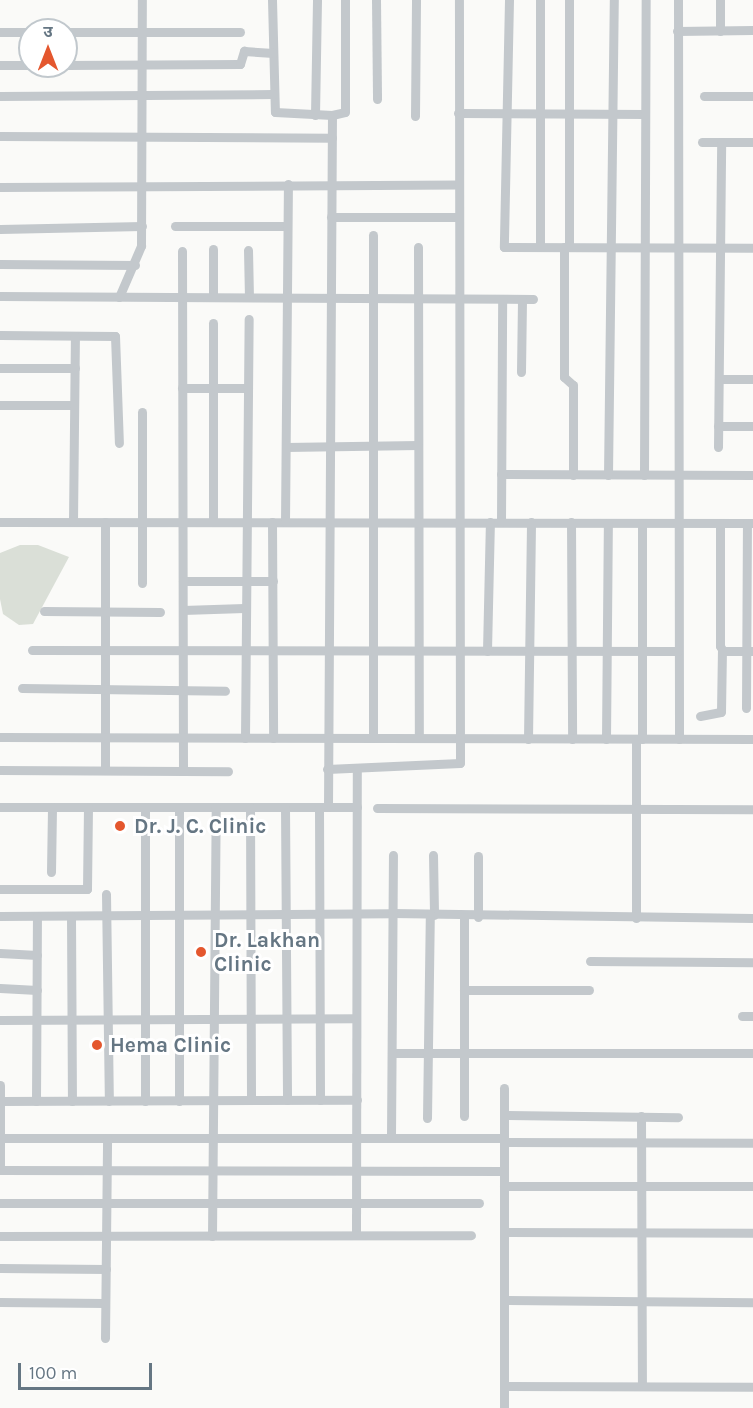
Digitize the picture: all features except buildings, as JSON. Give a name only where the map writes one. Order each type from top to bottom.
[{"type":"street","points":[[119,297],[135,265],[142,226],[142,0]]},
{"type":"street","points":[[273,0],[275,112],[315,115],[345,112],[345,0]]},
{"type":"street","points":[[315,115],[317,0]]},
{"type":"street","points":[[376,0],[376,99]]},
{"type":"street","points":[[415,116],[416,0]]},
{"type":"street","points":[[327,769],[458,767],[462,739],[463,298],[458,217],[459,0]]},
{"type":"street","points":[[509,0],[504,247],[753,248]]},
{"type":"street","points":[[540,0],[538,115],[540,247]]},
{"type":"street","points":[[569,0],[564,377],[573,385],[573,475]]},
{"type":"street","points":[[608,475],[613,248],[614,0]]},
{"type":"street","points":[[644,475],[646,0]]},
{"type":"street","points":[[678,0],[679,739]]},
{"type":"street","points":[[720,0],[720,31]]},
{"type":"street","points":[[677,31],[753,30]]},
{"type":"street","points":[[0,32],[18,32]]},
{"type":"street","points":[[78,32],[240,32]]},
{"type":"street","points":[[78,65],[240,64],[244,51],[273,53]]},
{"type":"street","points":[[0,65],[18,65]]},
{"type":"street","points":[[0,96],[273,94]]},
{"type":"street","points":[[704,96],[753,96]]},
{"type":"street","points":[[458,113],[645,114]]},
{"type":"street","points":[[320,1100],[320,915],[323,807],[327,769],[332,115]]},
{"type":"street","points":[[0,136],[332,138]]},
{"type":"street","points":[[702,142],[753,142]]},
{"type":"street","points":[[718,447],[721,142]]},
{"type":"street","points":[[285,522],[288,184]]},
{"type":"street","points":[[0,186],[458,185]]},
{"type":"street","points":[[331,217],[458,217]]},
{"type":"street","points":[[0,229],[142,226]]},
{"type":"street","points":[[175,226],[287,226]]},
{"type":"street","points":[[373,235],[373,738]]},
{"type":"street","points":[[418,247],[419,738]]},
{"type":"street","points":[[213,249],[213,297]]},
{"type":"street","points":[[248,250],[249,297]]},
{"type":"street","points":[[182,251],[183,771]]},
{"type":"street","points":[[0,264],[135,265]]},
{"type":"street","points":[[0,296],[533,299]]},
{"type":"street","points":[[501,522],[502,299]]},
{"type":"street","points":[[521,372],[522,299]]},
{"type":"street","points":[[245,738],[244,581],[249,319]]},
{"type":"street","points":[[213,323],[213,522]]},
{"type":"street","points":[[0,335],[118,339],[119,443]]},
{"type":"street","points":[[73,522],[75,336]]},
{"type":"street","points":[[0,368],[75,368]]},
{"type":"street","points":[[719,379],[753,379]]},
{"type":"street","points":[[182,387],[248,388]]},
{"type":"street","points":[[0,405],[74,405]]},
{"type":"street","points":[[141,412],[142,583]]},
{"type":"street","points":[[718,426],[753,426]]},
{"type":"street","points":[[286,447],[418,445]]},
{"type":"street","points":[[501,474],[753,475]]},
{"type":"street","points":[[0,522],[750,523],[746,708]]},
{"type":"street","points":[[105,522],[105,770]]},
{"type":"street","points":[[272,522],[273,738]]},
{"type":"street","points":[[487,651],[490,522]]},
{"type":"street","points":[[528,739],[531,522]]},
{"type":"street","points":[[571,522],[572,739]]},
{"type":"street","points":[[606,739],[608,523]]},
{"type":"street","points":[[636,918],[642,523]]},
{"type":"street","points":[[700,716],[721,712],[720,523]]},
{"type":"street","points":[[183,581],[273,581]]},
{"type":"street","points":[[183,610],[244,608]]},
{"type":"street","points":[[44,611],[160,612]]},
{"type":"street","points":[[33,650],[678,651]]},
{"type":"street","points":[[722,651],[749,651]]},
{"type":"street","points":[[22,688],[225,691]]},
{"type":"street","points":[[0,737],[753,739]]},
{"type":"street","points":[[356,1235],[357,769]]},
{"type":"street","points":[[0,770],[228,771]]},
{"type":"street","points":[[0,807],[357,807]]},
{"type":"street","points":[[51,872],[52,807]]},
{"type":"street","points":[[0,889],[87,889],[88,807]]},
{"type":"street","points":[[145,1101],[146,807]]},
{"type":"street","points":[[212,1236],[216,807]]},
{"type":"street","points":[[250,807],[251,1100]]},
{"type":"street","points":[[285,807],[283,915],[287,1100]]},
{"type":"street","points":[[179,808],[179,1101]]},
{"type":"street","points":[[377,808],[753,809]]},
{"type":"street","points":[[391,1137],[393,855]]},
{"type":"street","points":[[427,1118],[433,855]]},
{"type":"street","points":[[478,856],[478,917]]},
{"type":"street","points":[[106,894],[108,914],[108,1101]]},
{"type":"street","points":[[0,916],[392,913],[464,917],[753,918]]},
{"type":"street","points":[[36,1101],[37,916]]},
{"type":"street","points":[[71,916],[72,1101]]},
{"type":"street","points":[[464,917],[464,1116]]},
{"type":"street","points":[[0,953],[37,955]]},
{"type":"street","points":[[590,961],[753,962]]},
{"type":"street","points":[[0,988],[37,990]]},
{"type":"street","points":[[464,990],[589,990]]},
{"type":"street","points":[[742,1016],[753,1016]]},
{"type":"street","points":[[0,1020],[356,1018]]},
{"type":"street","points":[[392,1053],[753,1053]]},
{"type":"street","points":[[0,1085],[0,1170],[504,1171]]},
{"type":"street","points":[[504,1088],[504,1408]]},
{"type":"street","points":[[0,1101],[357,1100]]},
{"type":"street","points":[[504,1115],[678,1116]]},
{"type":"street","points":[[641,1116],[642,1386]]},
{"type":"street","points":[[0,1138],[391,1137],[753,1143]]},
{"type":"street","points":[[105,1338],[107,1138]]},
{"type":"street","points":[[504,1186],[753,1186]]},
{"type":"street","points":[[0,1203],[479,1203]]},
{"type":"street","points":[[504,1232],[753,1233]]},
{"type":"street","points":[[0,1236],[471,1235]]},
{"type":"street","points":[[0,1268],[105,1269]]},
{"type":"street","points":[[504,1300],[753,1302]]},
{"type":"street","points":[[0,1302],[105,1303]]},
{"type":"street","points":[[504,1386],[753,1387]]},
{"type":"shaded area","points":[[20,545],[38,545],[69,557],[33,624],[19,625],[3,614],[0,599],[0,553]]},
{"type":"place","name":"Dr. J. C. Clinic","points":[[120,826]]},
{"type":"place","name":"Dr. Lakhan Clinic","points":[[201,952]]},
{"type":"place","name":"Hema Clinic","points":[[97,1045]]}]
